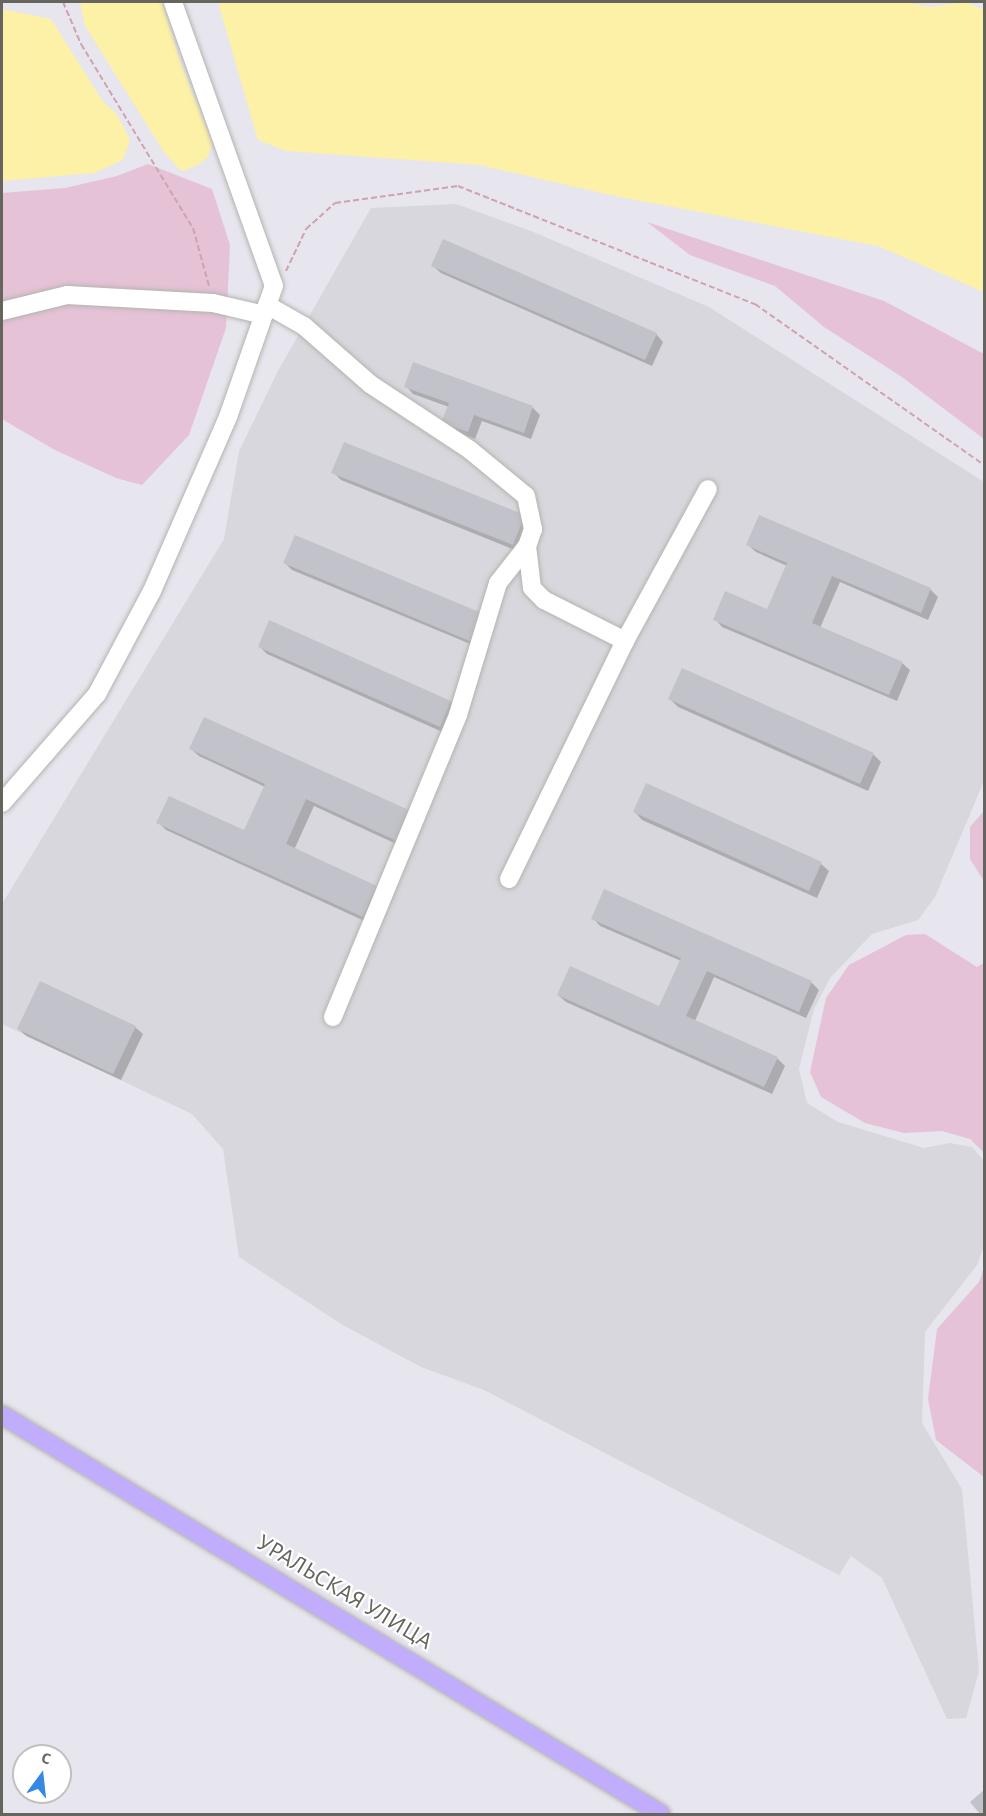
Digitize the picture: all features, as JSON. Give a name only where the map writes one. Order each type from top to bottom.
[{"type":"main road","name":"УРАЛЬСКАЯ УЛИЦА","points":[[2,1415],[661,1815]]},
{"type":"street","points":[[2,803],[97,694],[152,591],[228,417],[274,286],[173,2]]},
{"type":"street","points":[[2,311],[67,295],[213,303],[265,310],[304,326],[370,384],[471,450],[526,496],[533,529],[526,546],[498,584],[458,715],[333,1017]]},
{"type":"street","points":[[509,879],[626,641],[708,489]]},
{"type":"street","points":[[526,546],[532,588],[544,600],[626,641]]},
{"type":"path","points":[[63,2],[81,44],[193,228],[213,303]]},
{"type":"path","points":[[274,286],[291,265],[306,229],[335,203],[458,186],[755,304],[984,465]]},
{"type":"shaded area","points":[[80,2],[162,2],[180,61],[212,143],[208,157],[196,166],[181,171],[164,152],[85,26]]},
{"type":"shaded area","points":[[221,2],[906,2],[930,7],[965,2],[984,10],[984,292],[878,246],[615,196],[480,165],[286,151],[258,140],[219,6]]},
{"type":"shaded area","points":[[2,9],[51,19],[103,102],[116,113],[130,140],[123,160],[94,173],[2,181]]},
{"type":"shaded area","points":[[148,164],[212,189],[230,245],[226,328],[189,435],[142,485],[116,478],[53,449],[2,419],[2,193],[65,188],[117,176]]},
{"type":"shaded area","points":[[456,204],[531,231],[709,307],[984,482],[984,781],[935,897],[918,920],[872,934],[830,978],[814,1009],[799,1069],[807,1103],[838,1122],[924,1148],[950,1143],[972,1147],[984,1161],[984,1246],[977,1265],[925,1332],[922,1423],[962,1489],[979,1671],[966,1718],[947,1719],[882,1578],[851,1556],[839,1575],[484,1390],[421,1367],[341,1324],[239,1257],[223,1149],[192,1114],[2,1024],[2,904],[224,539],[239,451],[279,369],[371,208]]},
{"type":"shaded area","points":[[647,222],[884,301],[984,354],[984,439],[902,377],[824,327],[775,286],[690,255]]},
{"type":"shaded area","points":[[984,811],[984,881],[970,859],[970,827]]},
{"type":"shaded area","points":[[925,934],[977,967],[984,963],[984,1153],[970,1139],[942,1131],[904,1133],[865,1123],[821,1097],[810,1072],[826,998],[849,965],[906,935]]},
{"type":"shaded area","points":[[984,1267],[984,1477],[936,1440],[928,1399],[937,1329],[979,1282]]},
{"type":"building","points":[[443,239],[657,333],[645,360],[431,266]]},
{"type":"building","points":[[413,362],[533,406],[524,433],[474,415],[468,432],[441,423],[449,403],[404,387]]},
{"type":"building","points":[[344,442],[525,515],[513,545],[331,473]]},
{"type":"building","points":[[759,515],[931,588],[921,613],[832,576],[812,623],[903,662],[889,695],[713,620],[725,591],[767,609],[787,563],[746,545]]},
{"type":"building","points":[[295,535],[484,614],[472,642],[283,563]]},
{"type":"building","points":[[269,620],[451,701],[440,727],[258,647]]},
{"type":"building","points":[[682,668],[874,753],[860,784],[668,699]]},
{"type":"building","points":[[204,717],[411,811],[397,841],[306,799],[286,844],[377,886],[363,917],[156,823],[169,796],[244,830],[265,784],[189,749]]},
{"type":"building","points":[[646,783],[822,862],[809,891],[633,812]]},
{"type":"building","points":[[604,889],[812,981],[799,1012],[707,971],[686,1016],[778,1057],[764,1087],[557,995],[570,966],[659,1006],[681,958],[591,919]]},
{"type":"building","points":[[40,981],[136,1026],[113,1074],[17,1029]]},
{"type":"building","points":[[984,1790],[984,1814],[980,1814],[970,1802]]}]
